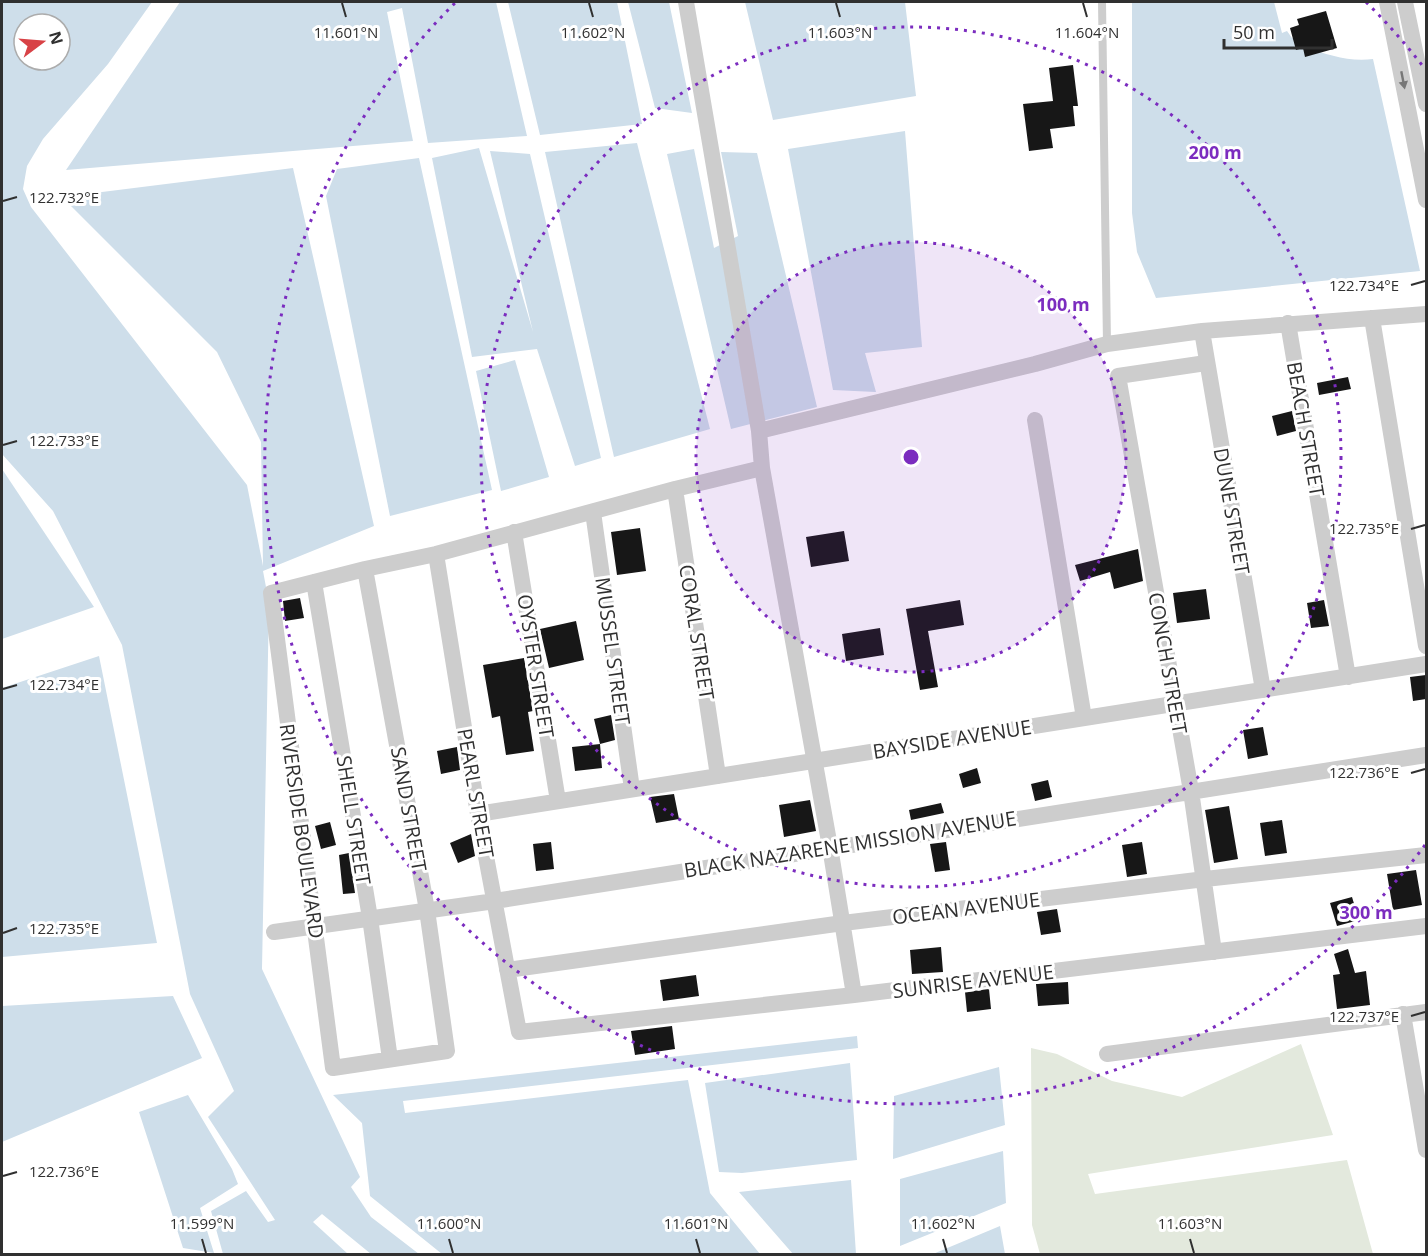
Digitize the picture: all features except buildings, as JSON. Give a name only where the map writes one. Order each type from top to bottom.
[{"type":"street","points":[[686,2],[759,430],[762,468],[831,847],[854,995]]},
{"type":"street","points":[[1387,2],[1426,200]]},
{"type":"street","points":[[1405,2],[1426,104]]},
{"type":"street","points":[[759,430],[1035,364],[1107,344],[1202,331],[1426,314]]},
{"type":"street","points":[[1372,318],[1426,646]]},
{"type":"street","name":"BEACH STREET","points":[[1288,323],[1348,677]]},
{"type":"street","name":"DUNE STREET","points":[[1202,331],[1263,690]]},
{"type":"street","name":"CONCH STREET","points":[[1206,363],[1118,376],[1191,791],[1214,952]]},
{"type":"street","points":[[1035,420],[1084,718]]},
{"type":"street","points":[[314,582],[436,554],[675,489],[762,468]]},
{"type":"street","name":"CORAL STREET","points":[[675,489],[718,776]]},
{"type":"street","name":"MUSSEL STREET","points":[[593,512],[632,789]]},
{"type":"street","name":"OYSTER STREET","points":[[514,532],[558,801]]},
{"type":"street","name":"PEARL STREET","points":[[436,554],[478,814],[519,1032]]},
{"type":"street","name":"SAND STREET","points":[[365,569],[427,910],[447,1051],[390,1059]]},
{"type":"street","name":"RIVERSIDE BOULEVARD","points":[[314,582],[271,593],[333,1068],[390,1059]]},
{"type":"street","name":"SHELL STREET","points":[[314,582],[370,918],[390,1059]]},
{"type":"street","name":"BAYSIDE AVENUE","points":[[478,814],[1426,664]]},
{"type":"street","name":"BLACK NAZARENE MISSION AVENUE","points":[[274,932],[495,901],[1426,754]]},
{"type":"street","name":"OCEAN AVENUE","points":[[507,970],[843,923],[1426,855]]},
{"type":"street","name":"SUNRISE AVENUE","points":[[519,1032],[854,995],[1426,926]]},
{"type":"street","points":[[1107,1054],[1426,1012]]},
{"type":"street","points":[[1403,1014],[1426,1150]]},
{"type":"lane","points":[[1102,2],[1107,344]]},
{"type":"shaded area","points":[[1301,1044],[1333,1135],[1088,1174],[1095,1194],[1347,1160],[1373,1254],[1040,1254],[1032,1225],[1031,1048],[1057,1054],[1112,1081],[1182,1097]]},
{"type":"water","points":[[2,2],[152,2],[108,64],[43,139],[27,166],[23,189],[31,207],[247,485],[263,566],[261,442],[217,352],[62,197],[293,168],[374,526],[263,571],[269,603],[262,969],[360,1177],[351,1187],[371,1217],[419,1254],[371,1254],[322,1214],[313,1222],[348,1254],[223,1254],[211,1211],[246,1191],[268,1222],[275,1220],[208,1117],[234,1091],[190,994],[122,645],[53,511],[2,454]]},
{"type":"water","points":[[180,2],[496,2],[527,136],[428,143],[402,8],[387,12],[413,141],[66,170]]},
{"type":"water","points":[[508,2],[617,2],[642,124],[540,135]]},
{"type":"water","points":[[628,2],[669,2],[692,113],[655,108]]},
{"type":"water","points":[[745,2],[905,2],[916,96],[773,120]]},
{"type":"water","points":[[1132,2],[1274,2],[1282,33],[1287,31],[1292,38],[1302,36],[1305,47],[1347,59],[1373,59],[1420,271],[1156,298],[1137,252],[1132,213]]},
{"type":"water","points":[[905,131],[922,347],[865,353],[876,392],[833,390],[788,149]]},
{"type":"water","points":[[637,143],[710,429],[614,457],[545,152]]},
{"type":"water","points":[[479,148],[533,332],[490,151],[530,154],[601,458],[575,466],[537,349],[472,357],[432,158]]},
{"type":"water","points":[[694,149],[714,248],[738,236],[721,152],[757,153],[817,407],[731,429],[667,154]]},
{"type":"water","points":[[419,158],[492,490],[390,516],[326,196],[337,169]]},
{"type":"water","points":[[515,360],[549,477],[501,491],[476,371]]},
{"type":"water","points":[[2,469],[94,607],[2,639]]},
{"type":"water","points":[[99,656],[157,943],[2,957],[2,688]]},
{"type":"water","points":[[173,996],[202,1058],[2,1142],[2,1006]]},
{"type":"water","points":[[857,1036],[858,1048],[403,1101],[405,1113],[688,1080],[710,1193],[760,1254],[442,1254],[370,1196],[362,1123],[333,1095]]},
{"type":"water","points":[[850,1063],[857,1160],[742,1173],[719,1172],[705,1083]]},
{"type":"water","points":[[999,1067],[1005,1125],[893,1159],[894,1096]]},
{"type":"water","points":[[188,1095],[232,1169],[238,1184],[200,1208],[214,1253],[183,1248],[139,1112]]},
{"type":"water","points":[[1003,1151],[1006,1203],[900,1246],[900,1179]]},
{"type":"water","points":[[851,1180],[856,1254],[793,1254],[739,1192]]},
{"type":"water","points":[[1000,1226],[1005,1254],[933,1254]]}]
